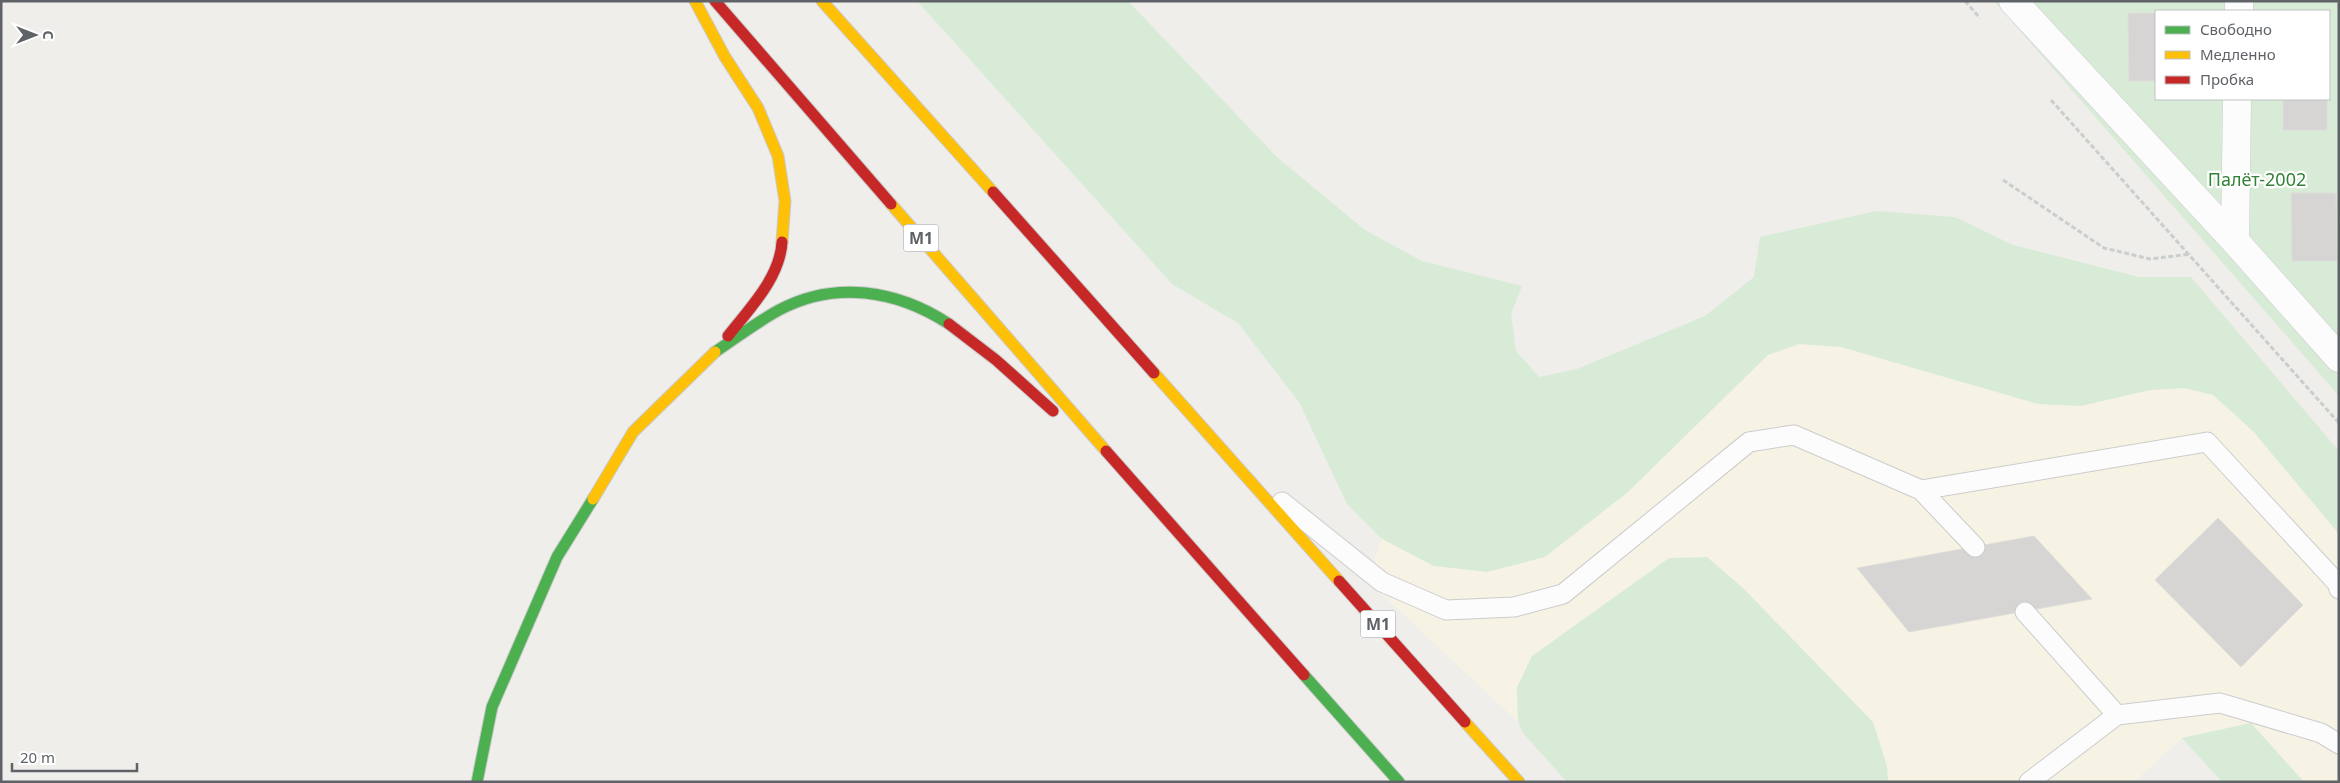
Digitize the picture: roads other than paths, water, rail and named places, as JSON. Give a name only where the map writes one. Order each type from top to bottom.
[{"type":"main road","points":[[478,782],[492,707],[557,557],[633,432],[715,352],[766,288],[782,250],[785,201],[778,156],[758,108],[725,57],[695,1]]},
{"type":"main road","name":"М1","points":[[715,1],[1128,476],[1399,782]]},
{"type":"main road","name":"М1","points":[[822,1],[1519,782]]},
{"type":"main road","points":[[715,352],[789,305],[830,291],[878,291],[920,306],[968,337],[1128,476]]},
{"type":"street","points":[[2013,1],[2235,241],[2339,358]]},
{"type":"street","points":[[2235,241],[2237,100]]},
{"type":"lane","points":[[1236,466],[1382,582],[1446,610],[1514,607],[1563,594],[1749,442],[1794,435],[1921,490],[1975,547]]},
{"type":"lane","points":[[1921,490],[2206,442],[2337,582],[2339,589]]},
{"type":"lane","points":[[2025,612],[2117,715]]},
{"type":"lane","points":[[2029,782],[2117,715],[2220,703],[2321,733],[2339,744]]},
{"type":"park label","name":"Палёт-2002","points":[[2257,179]]}]
